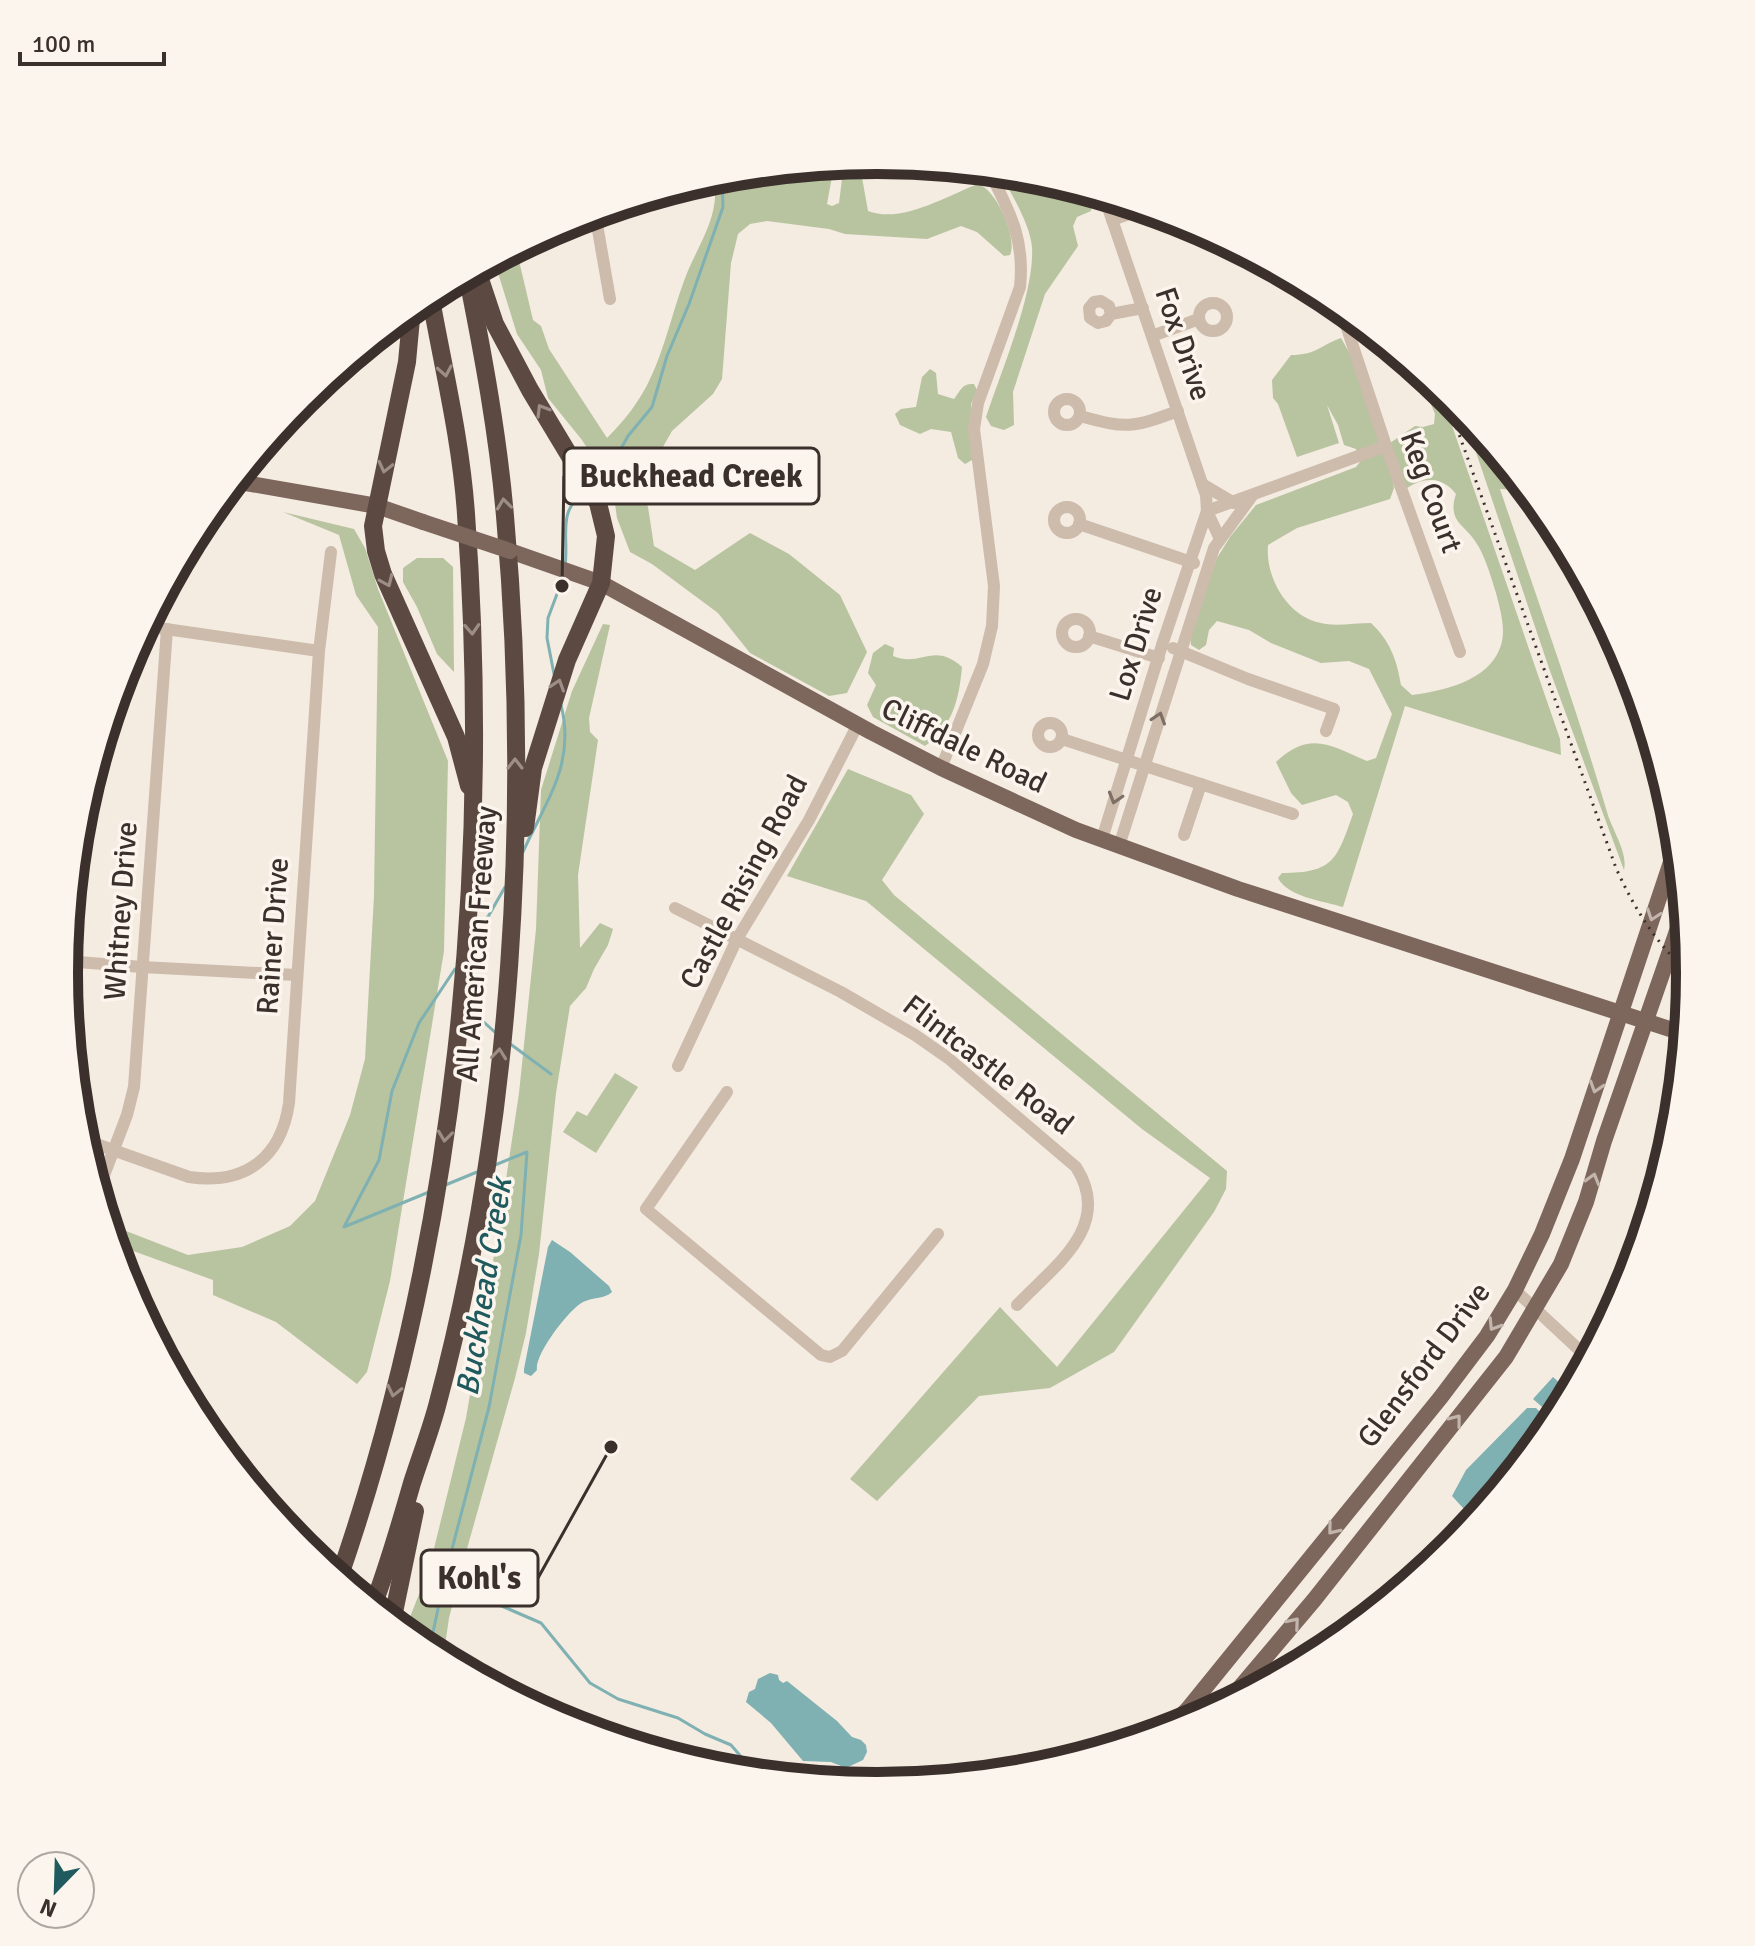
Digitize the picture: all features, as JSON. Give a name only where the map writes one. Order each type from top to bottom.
[{"type":"highway","points":[[480,280],[495,324],[509,352],[598,503],[606,536],[601,583],[567,660],[533,768],[511,925]]},
{"type":"highway","name":"All American Freeway","points":[[376,1595],[436,1406],[461,1301],[484,1174],[511,925],[516,763],[508,561],[485,364],[469,286]]},
{"type":"highway","name":"All American Freeway","points":[[343,1567],[367,1499],[419,1283],[445,1144],[467,937],[475,808],[474,695],[466,511],[456,435],[433,308]]},
{"type":"highway","points":[[410,325],[407,362],[373,526],[379,562],[456,737],[475,808]]},
{"type":"highway","points":[[395,1610],[436,1406]]},
{"type":"highway","points":[[336,1560],[367,1499]]},
{"type":"main road","name":"Cliffdale Road","points":[[245,483],[377,506],[601,583],[941,768],[1043,816],[1339,923],[1674,1031]]},
{"type":"main road","name":"Glensford Drive","points":[[1187,1710],[1441,1397],[1487,1336],[1515,1290],[1542,1234],[1572,1159],[1670,866]]},
{"type":"main road","name":"Glensford Drive","points":[[1244,1683],[1314,1600],[1506,1357],[1561,1264],[1586,1202],[1676,935]]},
{"type":"street","points":[[941,768],[983,664],[992,626],[994,586],[974,429],[978,403],[1020,287],[1022,267],[1021,247],[1014,221],[995,182]]},
{"type":"street","name":"Fox Drive","points":[[1108,208],[1202,484],[1207,511]]},
{"type":"street","points":[[1112,220],[1128,214]]},
{"type":"street","points":[[597,225],[610,299]]},
{"type":"street","points":[[1111,314],[1143,308]]},
{"type":"street","points":[[1152,336],[1199,319]]},
{"type":"street","name":"Keg Court","points":[[1346,326],[1460,652]]},
{"type":"street","points":[[1080,416],[1125,427],[1178,411]]},
{"type":"street","points":[[1220,539],[1207,511],[1386,446]]},
{"type":"street","points":[[1202,484],[1234,503]]},
{"type":"street","name":"Lox Drive","points":[[1119,846],[1208,568],[1220,539],[1252,496]]},
{"type":"street","name":"Lox Drive","points":[[1102,839],[1207,511]]},
{"type":"street","points":[[1079,524],[1208,568]]},
{"type":"street","name":"Rainer Drive","points":[[97,1145],[189,1177],[204,1179],[242,1172],[264,1158],[280,1137],[286,1118],[319,651],[331,552]]},
{"type":"street","points":[[156,628],[319,651]]},
{"type":"street","name":"Whitney Drive","points":[[104,1175],[127,1115],[134,1087],[167,629]]},
{"type":"street","points":[[1089,636],[1159,658]]},
{"type":"street","points":[[1162,645],[1334,709],[1326,731]]},
{"type":"street","name":"Castle Rising Road","points":[[678,1066],[737,939],[809,820],[858,724]]},
{"type":"street","points":[[1062,739],[1293,814]]},
{"type":"street","points":[[1184,835],[1201,784]]},
{"type":"street","name":"Flintcastle Road","points":[[675,908],[841,992],[915,1035],[948,1058],[1076,1167],[1083,1178],[1088,1204],[1081,1236],[1017,1305]]},
{"type":"street","points":[[78,962],[296,975]]},
{"type":"street","points":[[727,1092],[646,1209],[821,1355],[830,1357],[842,1351],[938,1234]]},
{"type":"street","points":[[1515,1290],[1581,1352]]},
{"type":"green space","points":[[861,174],[868,211],[881,214],[924,207],[978,184],[992,195],[1004,215],[1011,237],[1010,255],[1004,256],[977,232],[961,226],[927,239],[845,234],[767,221],[750,224],[738,234],[731,263],[722,379],[713,394],[672,431],[639,489],[648,507],[654,546],[695,570],[750,533],[789,554],[840,595],[867,652],[847,693],[829,696],[750,653],[718,613],[652,564],[630,552],[617,518],[613,490],[582,440],[548,398],[541,370],[517,334],[497,271],[519,259],[533,320],[541,326],[549,349],[607,438],[636,403],[655,367],[684,281],[707,230],[715,191],[773,180],[832,175],[827,204],[832,206],[839,203],[843,175]]},
{"type":"green space","points":[[1007,184],[1092,203],[1091,211],[1077,217],[1073,226],[1078,246],[1045,294],[1013,392],[1014,425],[1004,430],[991,426],[986,417],[1028,286],[1032,247],[1026,223]]},
{"type":"green space","points":[[1341,338],[1350,354],[1394,488],[1390,499],[1297,528],[1268,545],[1271,571],[1282,596],[1301,615],[1313,621],[1331,625],[1371,623],[1392,651],[1401,685],[1412,695],[1463,682],[1486,669],[1494,659],[1503,634],[1499,606],[1482,553],[1455,516],[1456,494],[1445,484],[1433,480],[1420,481],[1407,488],[1390,443],[1415,426],[1434,424],[1435,414],[1426,392],[1448,413],[1560,739],[1561,755],[1405,706],[1343,907],[1298,894],[1278,878],[1282,873],[1313,870],[1331,860],[1353,814],[1348,802],[1336,795],[1302,805],[1291,793],[1276,762],[1288,752],[1310,743],[1331,746],[1367,761],[1376,758],[1392,714],[1369,669],[1349,661],[1321,663],[1271,643],[1249,630],[1217,621],[1209,630],[1206,645],[1199,650],[1191,645],[1190,633],[1217,558],[1256,505],[1356,467],[1360,462],[1356,449],[1344,445],[1327,405],[1339,443],[1297,457],[1273,398],[1272,380],[1291,355],[1312,352]]},
{"type":"green space","points":[[930,369],[936,373],[938,394],[954,399],[962,388],[970,384],[974,384],[977,390],[971,404],[972,460],[965,464],[958,458],[951,432],[931,429],[920,434],[900,425],[895,414],[901,409],[916,407],[922,377]]},
{"type":"green space","points":[[1471,438],[1494,465],[1498,476],[1504,477],[1515,490],[1500,489],[1569,690],[1609,819],[1622,848],[1624,870],[1550,671]]},
{"type":"green space","points":[[283,512],[354,529],[365,548],[378,589],[448,761],[444,951],[390,1281],[367,1372],[357,1384],[276,1322],[213,1295],[213,1280],[127,1249],[120,1228],[188,1255],[242,1247],[290,1226],[315,1201],[350,1115],[365,1059],[374,896],[378,627],[356,595],[339,535]]},
{"type":"green space","points":[[417,558],[443,558],[453,567],[454,672],[437,654],[403,582],[403,568]]},
{"type":"green space","points":[[603,624],[610,625],[589,718],[590,732],[598,740],[578,875],[580,948],[600,923],[613,929],[586,988],[570,1006],[526,1333],[463,1563],[445,1645],[409,1621],[429,1569],[466,1418],[519,1093],[536,929],[541,790],[572,691]]},
{"type":"green space","points":[[885,644],[894,648],[893,656],[903,659],[943,656],[962,667],[953,711],[942,730],[925,746],[873,717],[867,705],[876,685],[868,673],[873,653]]},
{"type":"green space","points":[[848,769],[911,795],[924,814],[882,880],[894,895],[1227,1171],[1226,1189],[1214,1212],[1114,1352],[1050,1388],[979,1396],[877,1501],[850,1479],[1000,1307],[1057,1367],[1210,1178],[1142,1129],[866,901],[787,876]]},
{"type":"green space","points":[[615,1073],[638,1087],[596,1153],[563,1132],[577,1111],[587,1116]]},
{"type":"water","points":[[552,1240],[570,1252],[612,1292],[583,1302],[569,1313],[547,1344],[537,1370],[531,1376],[524,1373],[524,1369],[548,1247]]},
{"type":"water","points":[[1553,1377],[1562,1385],[1546,1410],[1533,1399]]},
{"type":"water","points":[[1527,1408],[1536,1408],[1543,1415],[1512,1460],[1470,1509],[1464,1509],[1452,1496],[1466,1470]]},
{"type":"water","points":[[770,1673],[778,1675],[783,1683],[787,1681],[852,1737],[861,1740],[867,1752],[863,1760],[846,1768],[831,1762],[803,1761],[771,1723],[746,1702],[758,1679]]},
{"type":"waterway","name":"Buckhead Creek","points":[[594,482],[613,463],[628,436],[652,407],[667,356],[723,207],[722,189]]},
{"type":"waterway","name":"Buckhead Creek","points":[[565,566],[567,517],[575,500],[583,493]]},
{"type":"waterway","name":"Buckhead Creek","points":[[554,674],[547,638],[548,618],[563,578]]},
{"type":"waterway","name":"Buckhead Creek","points":[[523,852],[562,764],[565,726],[561,705]]},
{"type":"waterway","name":"Buckhead Creek","points":[[473,943],[505,887]]},
{"type":"waterway","name":"Buckhead Creek","points":[[429,1192],[344,1227],[379,1160],[392,1091],[419,1023],[455,969]]},
{"type":"waterway","points":[[467,1007],[497,1034]]},
{"type":"waterway","points":[[509,1043],[551,1074]]},
{"type":"waterway","name":"Buckhead Creek","points":[[432,1637],[489,1407],[521,1235],[527,1152],[495,1165]]},
{"type":"waterway","name":"Buckhead Creek","points":[[443,1186],[477,1172]]},
{"type":"waterway","name":"Buckhead Creek","points":[[445,1576],[474,1586],[497,1604],[541,1623],[590,1683],[618,1699],[678,1718],[731,1745],[745,1761]]},
{"type":"railway","points":[[1454,419],[1616,868],[1648,926],[1677,961]]},
{"type":"place","name":"Buckhead Creek","points":[[562,586]]},
{"type":"place","name":"Kohl's","points":[[611,1447]]}]
